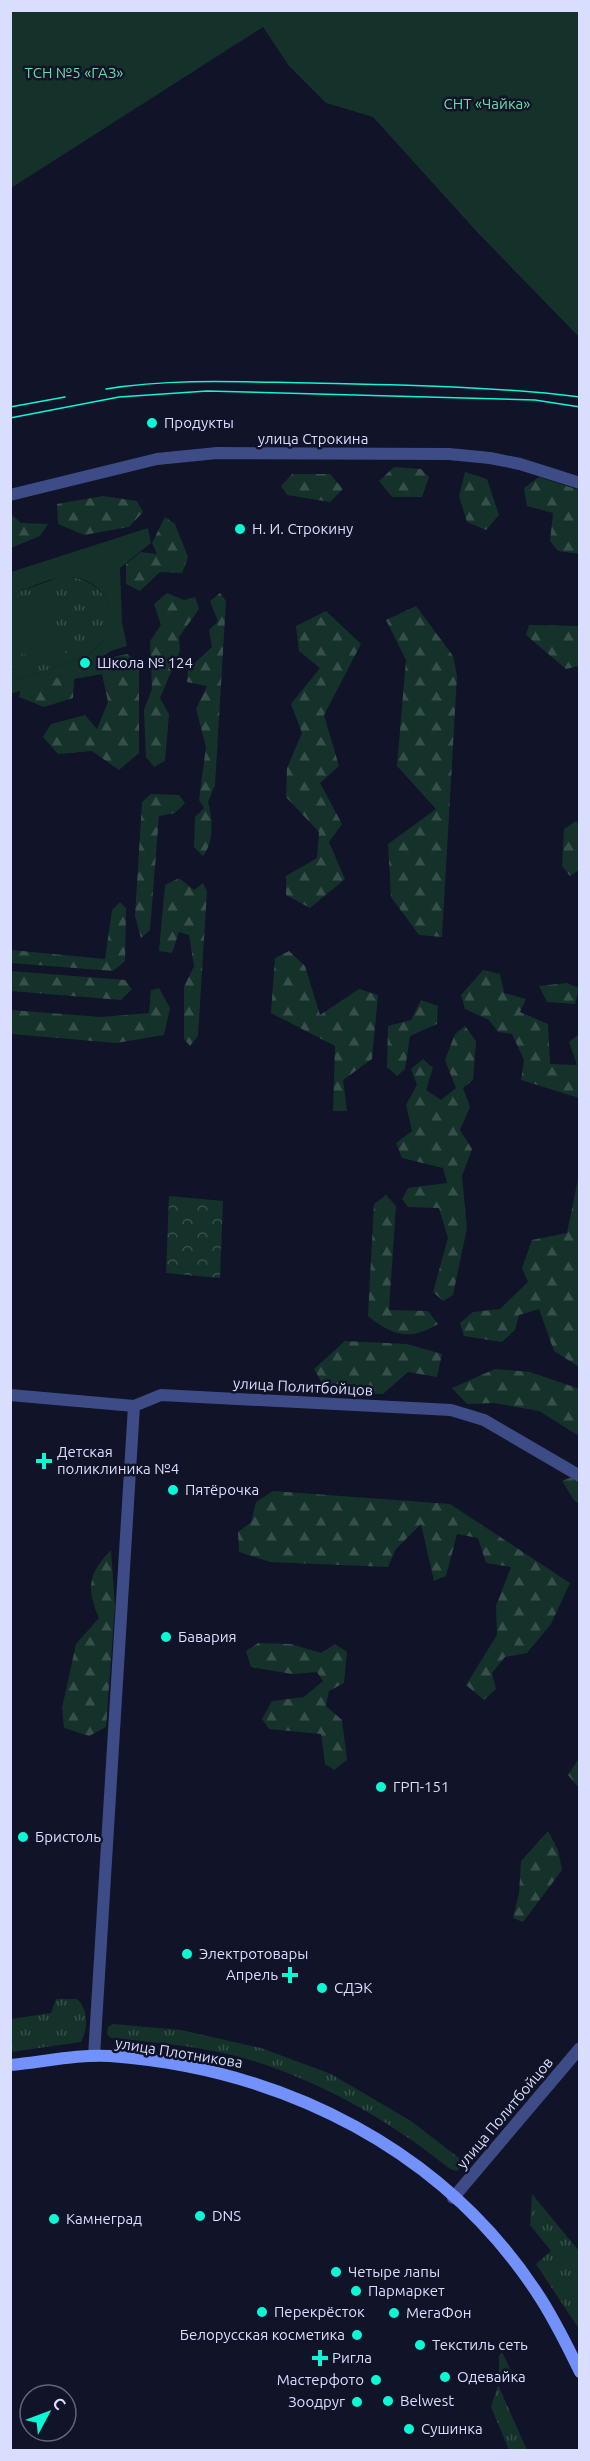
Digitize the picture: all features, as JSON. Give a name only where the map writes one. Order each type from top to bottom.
[{"type":"main road","name":"улица Плотникова","points":[[10,2065],[94,2056],[183,2066],[249,2080],[309,2103],[394,2150],[453,2198],[502,2248],[535,2291],[558,2329],[579,2372]]},
{"type":"street","name":"улица Строкина","points":[[10,495],[157,459],[217,453],[449,454],[490,458],[579,483]]},
{"type":"street","name":"улица Политбойцов","points":[[10,1395],[134,1406],[161,1395],[451,1410],[484,1420],[579,1476]]},
{"type":"street","points":[[94,2056],[134,1406]]},
{"type":"street","name":"улица Политбойцов","points":[[453,2198],[579,2048]]},
{"type":"green space","name":"СНТ «Чайка»","points":[[10,11],[579,11],[579,337],[478,233],[373,117],[326,103],[289,66],[263,27],[11,188]]},
{"type":"green space","points":[[394,467],[421,469],[429,477],[422,497],[392,497],[379,481]]},
{"type":"green space","points":[[465,472],[487,479],[499,515],[486,530],[467,522],[459,496]]},
{"type":"green space","points":[[292,474],[330,474],[343,489],[330,502],[287,495],[281,486]]},
{"type":"green space","points":[[539,477],[579,490],[579,554],[558,551],[550,541],[553,513],[527,506],[524,488]]},
{"type":"green space","points":[[103,496],[137,501],[143,512],[129,527],[84,535],[58,524],[57,504]]},
{"type":"green space","points":[[10,513],[21,523],[48,524],[40,536],[11,548]]},
{"type":"green space","points":[[165,517],[175,524],[188,557],[182,573],[160,572],[140,591],[126,584],[126,564],[141,552],[157,554],[152,543]]},
{"type":"green space","points":[[148,528],[151,543],[120,568],[122,622],[127,646],[111,651],[88,667],[11,694],[11,681],[58,667],[82,657],[100,645],[108,634],[111,611],[107,600],[91,583],[68,577],[46,581],[11,595],[11,572]]},
{"type":"green space","points":[[60,577],[75,578],[89,583],[100,591],[111,614],[111,626],[105,639],[94,650],[76,660],[11,681],[10,595]]},
{"type":"green space","points":[[45,590],[67,657],[30,669],[25,653],[11,658],[11,601]]},
{"type":"green space","points":[[167,593],[184,600],[195,597],[199,609],[179,637],[180,651],[160,698],[169,714],[165,761],[154,767],[146,757],[144,710],[152,689],[150,641],[161,625],[154,604]]},
{"type":"green space","points":[[220,593],[226,601],[215,785],[208,802],[212,823],[211,837],[203,856],[194,847],[195,817],[204,808],[199,800],[206,747],[196,709],[207,686],[187,682],[188,669],[212,647],[209,630],[218,621],[210,601]]},
{"type":"green space","points":[[416,606],[453,656],[457,676],[442,937],[419,935],[391,897],[388,844],[436,809],[397,766],[406,660],[386,620]]},
{"type":"green space","points":[[326,611],[361,644],[324,715],[339,766],[320,783],[342,824],[329,842],[345,879],[310,908],[286,895],[286,876],[317,858],[319,832],[286,797],[287,768],[302,733],[291,704],[320,668],[299,651],[296,626]]},
{"type":"green space","points":[[529,625],[579,626],[579,666],[566,669],[526,635]]},
{"type":"green space","points":[[128,654],[139,665],[139,753],[119,770],[92,751],[58,754],[43,737],[51,724],[85,715],[97,729],[108,702],[102,674],[74,679],[73,698],[44,707],[19,697],[22,684],[72,665]]},
{"type":"green space","points":[[151,794],[179,795],[185,803],[175,813],[159,816],[150,930],[141,938],[135,916],[142,802]]},
{"type":"green space","points":[[576,821],[579,825],[579,870],[570,876],[562,866],[564,829]]},
{"type":"green space","points":[[179,878],[194,890],[203,883],[207,891],[198,1036],[190,1046],[184,1039],[184,987],[194,966],[189,935],[179,932],[172,953],[159,951],[165,885]]},
{"type":"green space","points":[[120,902],[126,908],[125,961],[113,971],[11,963],[11,950],[105,959],[112,910]]},
{"type":"green space","points":[[289,951],[305,966],[320,1015],[359,989],[378,995],[372,1059],[343,1080],[347,1111],[333,1111],[335,1046],[271,1013],[275,958]]},
{"type":"green space","points":[[483,970],[500,974],[504,993],[526,999],[520,1012],[548,1024],[550,1064],[577,1065],[569,1042],[579,1034],[579,1098],[521,1080],[524,1060],[512,1034],[498,1032],[489,1020],[465,1009],[461,995]]},
{"type":"green space","points":[[10,971],[125,980],[132,989],[121,1000],[11,991]]},
{"type":"green space","points":[[567,983],[579,988],[575,1004],[547,1002],[539,986]]},
{"type":"green space","points":[[159,988],[170,1008],[164,1035],[116,1043],[11,1034],[11,1010],[101,1017],[149,1013],[151,990]]},
{"type":"green space","points":[[421,1000],[438,1006],[437,1024],[410,1036],[405,1069],[397,1076],[387,1067],[388,1026],[411,1020]]},
{"type":"green space","points":[[465,1026],[476,1041],[473,1080],[463,1088],[470,1107],[460,1130],[472,1149],[462,1176],[467,1228],[453,1295],[443,1301],[433,1292],[448,1238],[439,1208],[408,1207],[402,1199],[408,1188],[447,1183],[443,1168],[402,1158],[396,1143],[412,1131],[406,1105],[417,1085],[411,1069],[423,1059],[433,1068],[426,1090],[441,1100],[456,1088],[445,1060],[455,1034]]},
{"type":"green space","points":[[579,1174],[579,1367],[554,1351],[539,1309],[519,1315],[515,1330],[502,1342],[464,1336],[460,1323],[473,1312],[500,1309],[528,1282],[522,1268],[532,1240],[567,1233]]},
{"type":"green space","points":[[386,1195],[396,1206],[389,1310],[428,1311],[438,1324],[419,1333],[394,1332],[368,1316],[374,1204]]},
{"type":"green space","points":[[169,1196],[223,1201],[220,1278],[166,1273]]},
{"type":"green space","points":[[345,1341],[407,1344],[442,1354],[437,1377],[408,1372],[383,1394],[327,1392],[314,1369]]},
{"type":"green space","points":[[495,1369],[530,1372],[577,1388],[579,1390],[579,1436],[539,1411],[494,1403],[467,1404],[452,1388]]},
{"type":"green space","points":[[579,1474],[579,1504],[562,1481]]},
{"type":"green space","points":[[273,1491],[450,1504],[570,1583],[551,1624],[527,1653],[505,1657],[492,1673],[496,1689],[484,1700],[466,1685],[497,1635],[496,1606],[511,1567],[486,1563],[478,1538],[457,1534],[446,1576],[434,1581],[421,1524],[396,1549],[388,1567],[270,1562],[239,1552],[238,1532],[251,1522],[256,1502]]},
{"type":"green space","points":[[111,1550],[115,1606],[106,1727],[89,1736],[64,1728],[62,1708],[76,1644],[99,1618],[91,1590],[94,1574]]},
{"type":"green space","points":[[258,1643],[291,1644],[321,1653],[335,1644],[347,1652],[344,1683],[329,1691],[326,1706],[342,1720],[347,1760],[334,1770],[325,1764],[321,1734],[269,1729],[262,1719],[272,1701],[304,1697],[323,1681],[317,1672],[292,1674],[251,1667],[246,1651]]},
{"type":"green space","points":[[579,1758],[579,1788],[568,1775]]},
{"type":"green space","points":[[548,1831],[558,1850],[562,1870],[523,1922],[513,1918],[519,1893],[521,1861]]},
{"type":"green space","points":[[56,1999],[77,1999],[84,2008],[85,2031],[81,2042],[11,2052],[11,2019],[51,2013]]},
{"type":"green space","points":[[113,2024],[181,2030],[261,2048],[331,2074],[411,2121],[459,2158],[461,2166],[457,2171],[450,2169],[406,2136],[360,2107],[286,2072],[205,2049],[111,2038],[107,2034],[108,2027]]},
{"type":"green space","points":[[532,2194],[579,2251],[579,2329],[536,2264],[551,2251],[530,2225]]},
{"type":"green space","points":[[502,2352],[515,2379],[499,2376],[499,2356]]},
{"type":"green space","points":[[498,2385],[527,2450],[509,2450],[491,2407]]},
{"type":"tram line","points":[[106,389],[157,383],[260,382],[513,390],[580,397]]},
{"type":"tram line","points":[[10,418],[119,397],[207,391],[535,400],[580,407]]},
{"type":"tram line","points":[[10,407],[65,397]]},
{"type":"place","name":"Продукты","points":[[152,423]]},
{"type":"place","name":"Н. И. Строкину","points":[[240,529]]},
{"type":"place","name":"Школа № 124","points":[[85,663]]},
{"type":"place","name":"Детская поликлиника №4","points":[[44,1461]]},
{"type":"place","name":"Пятёрочка","points":[[173,1490]]},
{"type":"place","name":"Бавария","points":[[166,1637]]},
{"type":"place","name":"ГРП-151","points":[[381,1787]]},
{"type":"place","name":"Бристоль","points":[[23,1837]]},
{"type":"place","name":"Электротовары","points":[[187,1954]]},
{"type":"place","name":"Апрель","points":[[290,1975]]},
{"type":"place","name":"СДЭК","points":[[322,1988]]},
{"type":"place","name":"DNS","points":[[200,2216]]},
{"type":"place","name":"Камнеград","points":[[54,2219]]},
{"type":"place","name":"Четыре лапы","points":[[336,2272]]},
{"type":"place","name":"Пармаркет","points":[[356,2291]]},
{"type":"place","name":"Перекрёсток","points":[[262,2312]]},
{"type":"place","name":"МегаФон","points":[[394,2313]]},
{"type":"place","name":"Белорусская косметика","points":[[357,2335]]},
{"type":"place","name":"Текстиль сеть","points":[[420,2345]]},
{"type":"place","name":"Ригла","points":[[320,2358]]},
{"type":"place","name":"Одевайка","points":[[445,2377]]},
{"type":"place","name":"Мастерфото","points":[[376,2380]]},
{"type":"place","name":"Belwest","points":[[388,2401]]},
{"type":"place","name":"Зоодруг","points":[[357,2402]]},
{"type":"place","name":"Сушинка","points":[[409,2429]]},
{"type":"park label","name":"ТСН №5 «ГАЗ»","points":[[74,73]]}]
